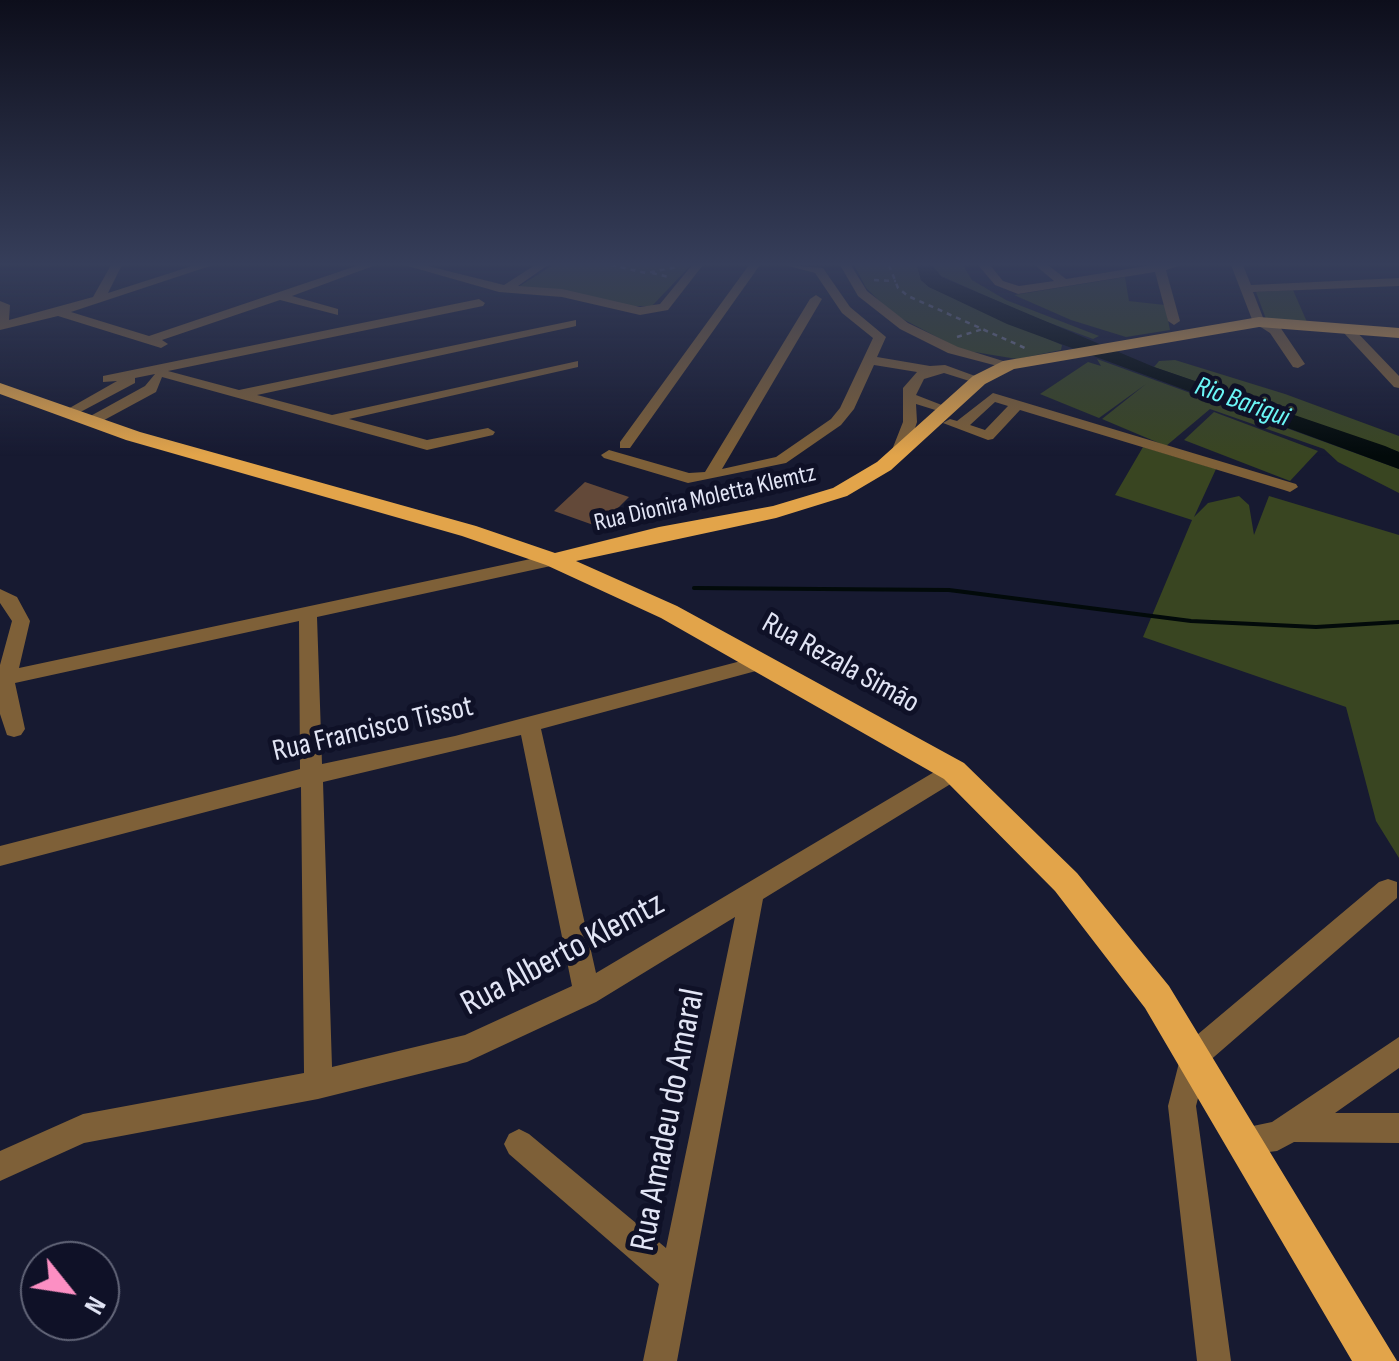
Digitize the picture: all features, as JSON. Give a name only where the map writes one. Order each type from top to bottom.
[{"type":"main road","name":"Rua Dionira Moletta Klemtz","points":[[554,560],[810,503],[858,484],[898,455],[979,380],[1010,365],[1219,329]]},
{"type":"main road","name":"Rua Dionira Moletta Klemtz","points":[[1341,329],[1399,332]]},
{"type":"main road","name":"Rua Rezala Simão","points":[[4,393],[79,419],[469,531],[554,560],[669,612],[954,771],[1066,882],[1158,996],[1376,1361]]},
{"type":"street","points":[[113,329],[168,346]]},
{"type":"street","points":[[150,340],[184,329]]},
{"type":"street","points":[[108,379],[150,376],[365,329]]},
{"type":"street","points":[[240,394],[551,329]]},
{"type":"street","points":[[625,446],[710,329]]},
{"type":"street","points":[[710,476],[798,329]]},
{"type":"street","points":[[609,455],[688,478],[769,464],[810,443],[843,415],[880,337],[869,329]]},
{"type":"street","points":[[910,329],[936,344],[1010,365]]},
{"type":"street","points":[[1271,329],[1298,364]]},
{"type":"street","points":[[1347,329],[1399,384]]},
{"type":"street","points":[[870,360],[953,370],[979,380]]},
{"type":"street","points":[[331,419],[573,364]]},
{"type":"street","points":[[898,455],[910,422],[909,397],[914,382],[930,370]]},
{"type":"street","points":[[79,419],[150,388],[150,376]]},
{"type":"street","points":[[79,419],[150,376],[240,394],[430,445],[488,432]]},
{"type":"street","points":[[909,397],[960,426],[988,436],[1018,404]]},
{"type":"street","points":[[960,426],[993,397],[1290,488]]},
{"type":"street","points":[[4,678],[554,560]]},
{"type":"street","points":[[0,595],[11,601],[20,621],[4,678],[14,728]]},
{"type":"street","points":[[308,615],[318,1085]]},
{"type":"street","name":"Rua Francisco Tissot","points":[[0,856],[760,664]]},
{"type":"street","points":[[529,724],[587,992]]},
{"type":"street","name":"Rua Alberto Klemtz","points":[[0,1166],[83,1129],[318,1085],[467,1048],[587,992],[954,771]]},
{"type":"street","points":[[1214,1361],[1182,1106],[1194,1055],[1388,890]]},
{"type":"street","name":"Rua Amadeu do Amaral","points":[[660,1361],[752,894]]},
{"type":"street","points":[[1244,1140],[1277,1136],[1399,1051]]},
{"type":"street","points":[[1334,1095],[1352,1128]]},
{"type":"street","points":[[1292,1127],[1399,1128]]},
{"type":"street","points":[[519,1144],[676,1277]]},
{"type":"path","points":[[936,344],[982,329]]},
{"type":"path","points":[[985,329],[1054,356]]},
{"type":"green space","points":[[921,329],[1024,329],[1062,345],[1061,350],[1017,359],[962,350]]},
{"type":"green space","points":[[1065,329],[1080,329],[1099,336],[1093,339]]},
{"type":"green space","points":[[1099,329],[1170,330],[1126,337]]},
{"type":"green space","points":[[1097,359],[1399,469],[1399,493],[1338,462],[1324,449],[1210,409],[1166,446],[1102,419],[1146,384],[1099,418],[1040,394],[1088,362],[1101,366]]},
{"type":"green space","points":[[1175,360],[1285,394],[1399,436],[1399,452],[1154,367],[1159,361]]},
{"type":"green space","points":[[1214,412],[1318,451],[1290,481],[1184,440]]},
{"type":"green space","points":[[1143,447],[1216,469],[1194,517],[1208,503],[1239,496],[1249,505],[1254,535],[1269,496],[1399,535],[1399,858],[1376,821],[1346,707],[1143,637],[1192,520],[1115,495]]},
{"type":"water","name":"Rio Barigui","points":[[1019,329],[1063,329],[1154,367],[1385,446],[1399,452],[1399,469]]},
{"type":"building","points":[[585,482],[629,497],[599,527],[554,511]]},
{"type":"waterway","points":[[694,588],[949,590],[1191,621],[1316,627],[1399,622]]}]
